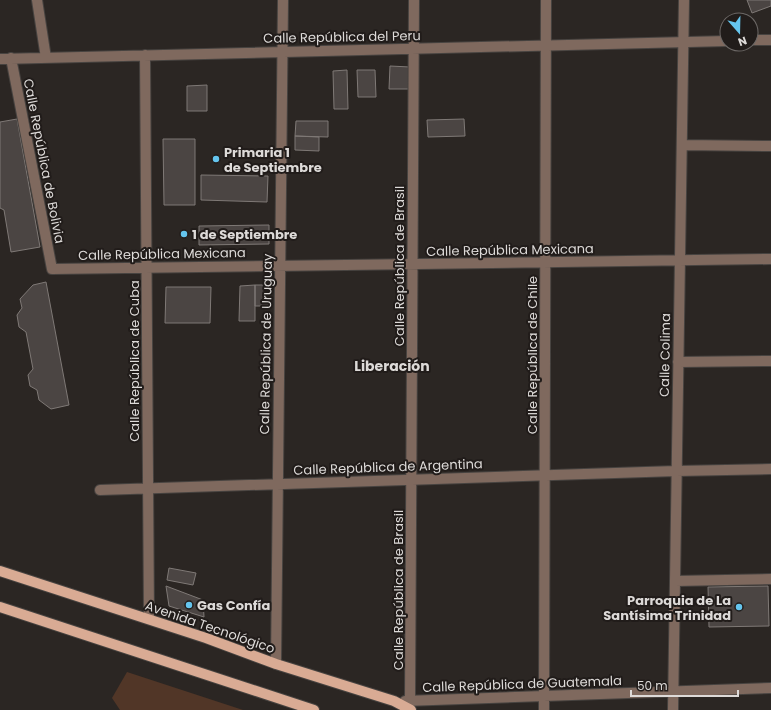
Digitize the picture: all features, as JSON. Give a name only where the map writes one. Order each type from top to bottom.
[{"type":"main road","name":"Avenida Tecnológico","points":[[0,571],[206,638],[276,664],[411,705]]},
{"type":"main road","points":[[0,607],[314,710]]},
{"type":"street","points":[[37,0],[46,58]]},
{"type":"street","name":"Calle República de Uruguay","points":[[276,664],[283,0]]},
{"type":"street","name":"Calle República de Brasil","points":[[411,705],[414,0]]},
{"type":"street","name":"Calle República de Chile","points":[[544,710],[546,0]]},
{"type":"street","name":"Calle Colima","points":[[673,710],[684,0]]},
{"type":"street","points":[[759,40],[771,40]]},
{"type":"street","name":"Calle República del Peru","points":[[0,59],[719,41]]},
{"type":"street","name":"Calle República de Cuba","points":[[145,55],[149,619]]},
{"type":"street","name":"Calle República de Bolivia","points":[[11,58],[52,269]]},
{"type":"street","points":[[682,145],[771,146]]},
{"type":"street","name":"Calle República Mexicana","points":[[52,269],[771,259]]},
{"type":"street","points":[[678,362],[771,362]]},
{"type":"street","name":"Calle República de Argentina","points":[[100,490],[676,470],[771,469]]},
{"type":"street","points":[[674,581],[771,579]]},
{"type":"street","name":"Calle República de Guatemala","points":[[411,705],[544,696],[771,688]]},
{"type":"shaded area","points":[[127,672],[243,710],[120,710],[112,698]]},
{"type":"building","points":[[747,0],[771,0],[771,6],[752,12]]},
{"type":"building","points":[[390,66],[410,67],[409,89],[389,89]]},
{"type":"building","points":[[347,70],[348,109],[334,109],[333,71]]},
{"type":"building","points":[[357,70],[375,70],[376,97],[358,97]]},
{"type":"building","points":[[207,85],[207,111],[187,111],[187,86]]},
{"type":"building","points":[[17,119],[40,247],[11,252],[4,210],[0,208],[0,122]]},
{"type":"building","points":[[464,119],[465,136],[428,137],[427,120]]},
{"type":"building","points":[[296,121],[328,121],[328,137],[295,136]]},
{"type":"building","points":[[295,136],[319,137],[319,151],[295,150]]},
{"type":"building","points":[[163,139],[195,139],[195,205],[164,205]]},
{"type":"building","points":[[201,175],[268,176],[267,202],[201,200]]},
{"type":"building","points":[[269,225],[269,244],[199,245],[199,226]]},
{"type":"building","points":[[46,282],[69,405],[51,409],[39,400],[37,390],[30,386],[28,375],[33,369],[26,332],[19,327],[17,315],[22,308],[20,299],[33,285]]},
{"type":"building","points":[[255,285],[255,321],[239,321],[240,286]]},
{"type":"building","points":[[255,285],[270,285],[270,306],[255,306]]},
{"type":"building","points":[[166,287],[211,287],[210,323],[165,323]]},
{"type":"building","points":[[169,568],[196,573],[193,585],[167,580]]},
{"type":"building","points":[[166,586],[203,600],[204,617],[169,606]]},
{"type":"building","name":"Parroquia de La Santísima Trinidad","points":[[768,586],[769,626],[709,627],[708,587]]},
{"type":"place","name":"Primaria 1 de Septiembre","points":[[216,159]]},
{"type":"place","name":"1 de Septiembre","points":[[184,234]]},
{"type":"place","name":"Gas Confía","points":[[189,605]]},
{"type":"place","name":"Parroquia de La Santísima Trinidad","points":[[739,607]]},
{"type":"district","name":"Liberación","points":[[392,366]]}]
